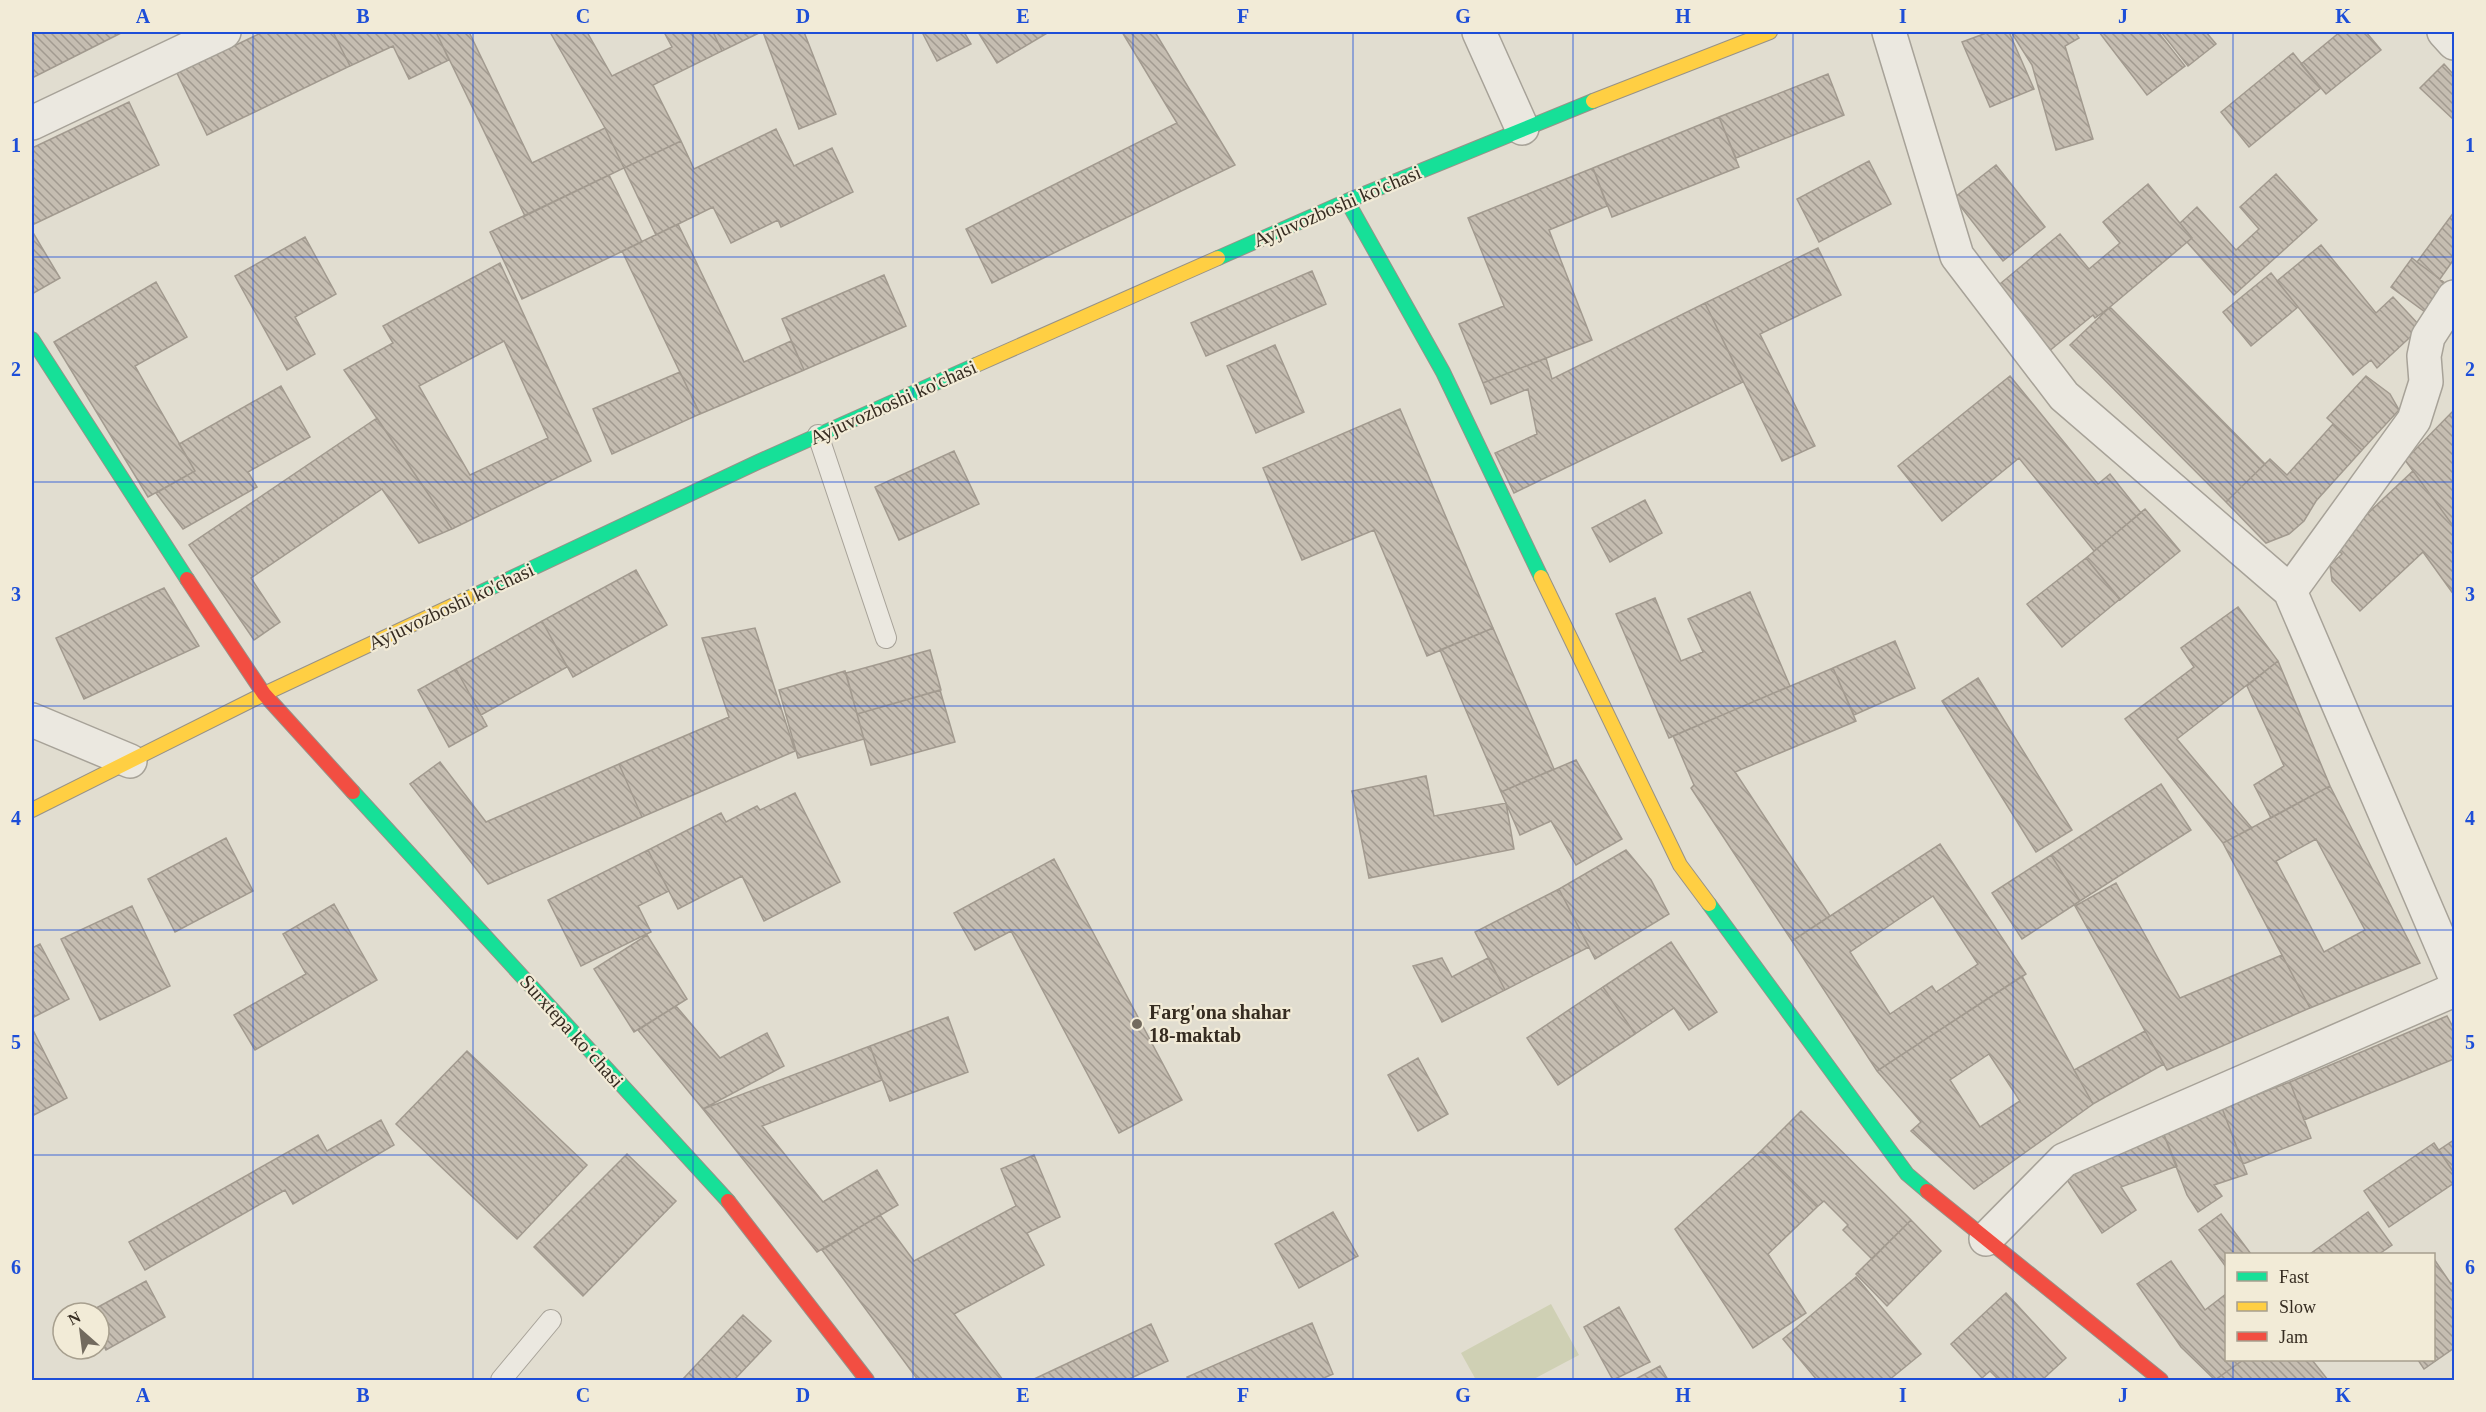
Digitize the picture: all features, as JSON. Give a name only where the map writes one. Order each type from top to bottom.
[{"type":"street","points":[[32,123],[224,32]]},
{"type":"street","points":[[1479,32],[1522,128]]},
{"type":"street","points":[[1889,32],[1957,256],[2064,396],[2290,591],[2454,975]]},
{"type":"street","points":[[2444,32],[2454,43]]},
{"type":"street","name":"Ayjuvozboshi ko'chasi","points":[[32,810],[264,694],[818,435],[1347,201],[1522,128],[1763,33]]},
{"type":"street","points":[[1347,201],[1443,372],[1680,865],[1906,1174],[2161,1380]]},
{"type":"street","points":[[2290,591],[2414,420],[2426,382],[2424,356],[2428,337],[2454,297]]},
{"type":"street","name":"Surxtepa koʻchasi","points":[[32,339],[166,549],[264,694],[733,1207],[867,1380]]},
{"type":"street","points":[[32,720],[130,761]]},
{"type":"street","points":[[1986,1239],[2064,1160],[2454,990]]},
{"type":"lane","points":[[818,435],[886,638]]},
{"type":"lane","points":[[501,1380],[551,1320]]},
{"type":"green space","points":[[1551,1304],[1579,1355],[1532,1380],[1476,1380],[1461,1353]]},
{"type":"building","points":[[32,32],[123,32],[32,78]]},
{"type":"building","points":[[263,32],[333,32],[350,66],[207,135],[177,73]]},
{"type":"building","points":[[333,32],[436,32],[449,60],[409,79],[393,46],[350,66]]},
{"type":"building","points":[[436,32],[469,32],[532,163],[605,128],[624,168],[525,216]]},
{"type":"building","points":[[550,32],[587,32],[612,76],[672,47],[664,32],[713,32],[722,51],[653,85],[681,141],[624,168],[605,128]]},
{"type":"building","points":[[713,32],[761,32],[722,51]]},
{"type":"building","points":[[763,32],[804,32],[836,114],[799,129]]},
{"type":"building","points":[[922,32],[964,32],[971,44],[937,61]]},
{"type":"building","points":[[978,32],[1049,32],[997,63]]},
{"type":"building","points":[[1122,32],[1155,32],[1235,165],[992,283],[966,229],[1177,123]]},
{"type":"building","points":[[1989,32],[2009,32],[2034,89],[1990,107],[1962,42]]},
{"type":"building","points":[[2011,32],[2075,32],[2079,38],[2065,46],[2093,139],[2056,150],[2032,65]]},
{"type":"building","points":[[2099,32],[2158,32],[2185,66],[2147,95]]},
{"type":"building","points":[[2161,32],[2206,32],[2216,44],[2188,66]]},
{"type":"building","points":[[2340,32],[2366,32],[2381,50],[2326,94],[2301,64]]},
{"type":"building","points":[[2293,53],[2321,88],[2249,147],[2221,112]]},
{"type":"building","points":[[2444,64],[2454,75],[2454,120],[2420,88]]},
{"type":"building","points":[[1828,74],[1844,115],[1736,158],[1719,117]]},
{"type":"building","points":[[129,102],[159,165],[32,225],[32,148]]},
{"type":"building","points":[[1719,117],[1739,167],[1612,217],[1593,168]]},
{"type":"building","points":[[776,129],[794,166],[832,148],[853,192],[781,227],[778,220],[731,243],[713,207],[656,235],[624,168],[681,141],[694,169]]},
{"type":"building","points":[[1869,161],[1891,204],[1819,242],[1797,199]]},
{"type":"building","points":[[1996,165],[2045,227],[2003,261],[1954,198]]},
{"type":"building","points":[[1593,168],[1607,206],[1549,230],[1592,340],[1483,383],[1459,324],[1504,306],[1468,218]]},
{"type":"building","points":[[2276,174],[2317,220],[2234,295],[2187,242],[2192,238],[2180,223],[2197,207],[2236,250],[2259,229],[2240,207]]},
{"type":"building","points":[[609,175],[642,242],[522,299],[490,232]]},
{"type":"building","points":[[2148,184],[2192,238],[2110,307],[2095,318],[2093,315],[2042,357],[1989,293],[2060,234],[2089,269],[2120,243],[2103,222]]},
{"type":"building","points":[[2454,212],[2454,259],[2440,279],[2417,262]]},
{"type":"building","points":[[678,224],[744,362],[791,341],[804,370],[700,414],[622,251]]},
{"type":"building","points":[[32,231],[60,278],[32,294]]},
{"type":"building","points":[[305,237],[336,294],[295,317],[315,354],[287,370],[235,276]]},
{"type":"building","points":[[2321,245],[2376,313],[2393,297],[2421,327],[2377,368],[2371,360],[2353,375],[2277,281]]},
{"type":"building","points":[[1818,248],[1841,295],[1760,334],[1815,446],[1782,461],[1705,303]]},
{"type":"building","points":[[2412,258],[2446,284],[2425,312],[2391,287]]},
{"type":"building","points":[[500,263],[591,461],[452,529],[344,370],[393,343],[383,326]],"holes":[[[504,341],[548,438],[470,475],[419,386]]]},
{"type":"building","points":[[1312,271],[1326,304],[1206,356],[1191,323]]},
{"type":"building","points":[[2271,273],[2298,307],[2251,346],[2223,312]]},
{"type":"building","points":[[884,275],[906,326],[804,370],[782,319]]},
{"type":"building","points":[[156,282],[187,337],[135,366],[195,471],[148,497],[54,342]]},
{"type":"building","points":[[1705,303],[1743,382],[1514,493],[1495,453],[1537,434],[1528,389],[1491,404],[1483,383],[1546,358],[1552,379]]},
{"type":"building","points":[[2110,307],[2265,464],[2226,502],[2070,345]]},
{"type":"building","points":[[1275,345],[1304,412],[1256,433],[1227,366]]},
{"type":"building","points":[[680,372],[700,414],[612,454],[593,409]]},
{"type":"building","points":[[2010,376],[2098,484],[2110,474],[2141,513],[2094,551],[2019,458],[1942,521],[1898,466]]},
{"type":"building","points":[[2366,376],[2390,394],[2399,410],[2362,450],[2327,418]]},
{"type":"building","points":[[281,386],[310,437],[248,472],[257,487],[183,529],[156,493],[195,471],[179,444]]},
{"type":"building","points":[[1400,409],[1493,628],[1427,656],[1374,530],[1302,560],[1263,468]]},
{"type":"building","points":[[2454,410],[2454,527],[2405,460]]},
{"type":"building","points":[[377,418],[452,529],[419,543],[382,489],[251,578],[280,622],[254,640],[189,545]]},
{"type":"building","points":[[2333,424],[2362,450],[2316,501],[2304,521],[2289,534],[2266,543],[2226,502],[2270,459],[2287,475]]},
{"type":"building","points":[[954,451],[979,504],[899,540],[875,487]]},
{"type":"building","points":[[2413,471],[2454,527],[2454,595],[2423,552],[2360,611],[2332,581],[2330,565],[2342,554],[2334,545]]},
{"type":"building","points":[[1645,500],[1662,533],[1610,562],[1592,528]]},
{"type":"building","points":[[2145,509],[2180,551],[2120,600],[2086,558]]},
{"type":"building","points":[[2086,558],[2120,599],[2062,647],[2027,604]]},
{"type":"building","points":[[636,570],[667,625],[573,677],[542,621]]},
{"type":"building","points":[[164,588],[199,646],[84,699],[56,638]]},
{"type":"building","points":[[1750,592],[1790,686],[1669,738],[1616,614],[1655,598],[1681,661],[1703,652],[1688,619]]},
{"type":"building","points":[[2238,607],[2278,661],[2177,739],[2252,828],[2223,843],[2125,719],[2194,667],[2181,648]]},
{"type":"building","points":[[542,621],[567,667],[481,715],[456,669]]},
{"type":"building","points":[[755,628],[795,751],[642,817],[619,764],[729,717],[702,638]]},
{"type":"building","points":[[1493,628],[1554,769],[1501,792],[1440,650]]},
{"type":"building","points":[[1895,641],[1915,688],[1854,715],[1833,668]]},
{"type":"building","points":[[930,650],[941,690],[857,714],[846,673]]},
{"type":"building","points":[[2278,661],[2330,786],[2271,818],[2254,785],[2284,766],[2247,686]]},
{"type":"building","points":[[1833,668],[1856,721],[1735,772],[1830,916],[1792,941],[1691,788],[1694,785],[1673,736]]},
{"type":"building","points":[[456,669],[487,726],[449,747],[418,690]]},
{"type":"building","points":[[845,671],[864,739],[798,758],[779,690]]},
{"type":"building","points":[[1978,678],[2072,830],[2036,852],[1942,701]]},
{"type":"building","points":[[940,690],[955,742],[871,765],[857,714]]},
{"type":"building","points":[[1576,760],[1622,839],[1576,865],[1551,821],[1520,835],[1501,792]]},
{"type":"building","points":[[440,762],[486,822],[619,764],[642,817],[488,884],[410,784]]},
{"type":"building","points":[[1426,776],[1434,816],[1506,803],[1514,849],[1369,878],[1352,791]]},
{"type":"building","points":[[2161,784],[2191,830],[2080,901],[2051,855]]},
{"type":"building","points":[[2330,786],[2420,963],[2310,1008],[2223,843]],"holes":[[[2316,839],[2365,930],[2324,952],[2276,861]]]},
{"type":"building","points":[[795,793],[840,882],[764,921],[742,876],[678,909],[648,850],[721,813],[726,822],[757,806],[760,810]]},
{"type":"building","points":[[226,838],[253,891],[175,932],[148,879]]},
{"type":"building","points":[[1940,844],[2026,974],[1877,1071],[1792,941]],"holes":[[[1933,896],[1978,964],[1936,992],[1932,986],[1890,1014],[1850,952]]]},
{"type":"building","points":[[648,850],[669,891],[638,906],[651,932],[581,966],[548,900]]},
{"type":"building","points":[[1626,850],[1651,880],[1669,914],[1595,959],[1559,889]]},
{"type":"building","points":[[2051,855],[2080,901],[2022,939],[1992,893]]},
{"type":"building","points":[[1054,859],[1182,1100],[1119,1133],[1011,931],[975,950],[954,913]]},
{"type":"building","points":[[2116,883],[2180,998],[2282,955],[2310,1008],[2167,1070],[2075,906]]},
{"type":"building","points":[[1559,889],[1589,947],[1505,990],[1475,932]]},
{"type":"building","points":[[334,904],[377,980],[255,1050],[234,1015],[306,974],[283,934]]},
{"type":"building","points":[[132,906],[170,986],[100,1020],[61,939]]},
{"type":"building","points":[[647,935],[687,999],[634,1032],[594,969]]},
{"type":"building","points":[[1671,942],[1717,1012],[1689,1030],[1674,1008],[1635,1034],[1603,987]]},
{"type":"building","points":[[40,944],[69,999],[32,1018],[32,948]]},
{"type":"building","points":[[1442,958],[1452,977],[1488,958],[1505,990],[1442,1022],[1413,966]]},
{"type":"building","points":[[2022,976],[2093,1104],[1974,1189],[1911,1131],[1921,1122],[1877,1071]],"holes":[[[1989,1054],[2020,1101],[1980,1127],[1950,1080]]]},
{"type":"building","points":[[1603,987],[1635,1034],[1558,1085],[1527,1038]]},
{"type":"building","points":[[676,1006],[720,1058],[767,1033],[784,1066],[703,1109],[638,1030]]},
{"type":"building","points":[[2447,1016],[2454,1029],[2454,1059],[2304,1120],[2290,1082]]},
{"type":"building","points":[[948,1017],[968,1072],[890,1101],[870,1046]]},
{"type":"building","points":[[32,1028],[67,1098],[32,1116]]},
{"type":"building","points":[[2145,1031],[2164,1064],[2093,1104],[2074,1070]]},
{"type":"building","points":[[870,1046],[882,1080],[762,1126],[823,1202],[877,1170],[898,1205],[817,1252],[703,1109]]},
{"type":"building","points":[[467,1051],[587,1165],[517,1239],[396,1124]]},
{"type":"building","points":[[1418,1058],[1448,1114],[1418,1131],[1388,1075]]},
{"type":"building","points":[[2290,1082],[2311,1138],[2243,1164],[2222,1108]]},
{"type":"building","points":[[2222,1108],[2247,1174],[2214,1185],[2222,1196],[2198,1212],[2187,1195],[2162,1130]]},
{"type":"building","points":[[1801,1111],[1911,1220],[1872,1259],[1843,1230],[1848,1225],[1824,1201],[1817,1207],[1761,1151]]},
{"type":"building","points":[[381,1120],[394,1145],[293,1204],[285,1190],[145,1270],[129,1242],[318,1135],[327,1151]]},
{"type":"building","points":[[2162,1130],[2177,1166],[2121,1187],[2136,1210],[2102,1233],[2060,1169]]},
{"type":"building","points":[[2454,1140],[2454,1173],[2439,1150]]},
{"type":"building","points":[[2434,1143],[2454,1173],[2454,1183],[2389,1227],[2364,1191]]},
{"type":"building","points":[[1761,1151],[1817,1207],[1768,1254],[1806,1313],[1753,1348],[1675,1229]]},
{"type":"building","points":[[627,1154],[676,1201],[583,1296],[534,1247]]},
{"type":"building","points":[[1034,1155],[1060,1217],[1027,1233],[1044,1265],[954,1314],[1003,1380],[918,1380],[822,1250],[880,1215],[914,1261],[1016,1206],[1001,1169]]},
{"type":"building","points":[[1333,1212],[1358,1256],[1299,1288],[1275,1244]]},
{"type":"building","points":[[2368,1212],[2392,1245],[2380,1253],[2311,1253]]},
{"type":"building","points":[[2221,1214],[2250,1253],[2225,1253],[2225,1266],[2199,1230]]},
{"type":"building","points":[[1911,1220],[1941,1251],[1887,1306],[1856,1274]]},
{"type":"building","points":[[2435,1260],[2451,1284],[2454,1281],[2454,1348],[2424,1369],[2419,1361],[2435,1361]]},
{"type":"building","points":[[2171,1261],[2205,1310],[2225,1295],[2225,1361],[2242,1361],[2215,1380],[2181,1347],[2137,1284]]},
{"type":"building","points":[[1856,1277],[1921,1354],[1889,1380],[1817,1380],[1783,1339]]},
{"type":"building","points":[[146,1281],[165,1317],[111,1347],[111,1301],[109,1301]]},
{"type":"building","points":[[2006,1293],[2066,1358],[2042,1380],[1999,1380],[1990,1371],[1982,1378],[1951,1344]]},
{"type":"building","points":[[1619,1307],[1650,1362],[1613,1380],[1584,1327]]},
{"type":"building","points":[[743,1315],[771,1341],[734,1380],[682,1380]]},
{"type":"building","points":[[1312,1323],[1333,1374],[1319,1380],[1189,1380],[1187,1377]]},
{"type":"building","points":[[1151,1324],[1168,1361],[1127,1380],[1032,1380]]},
{"type":"building","points":[[2242,1361],[2313,1361],[2328,1380],[2215,1380]]},
{"type":"building","points":[[1660,1366],[1668,1380],[1634,1380]]},
{"type":"traffic: fast","points":[[1218,258],[1347,201],[1593,101]]},
{"type":"traffic: fast","points":[[1347,201],[1443,372],[1541,577]]},
{"type":"traffic: fast","points":[[32,339],[187,579]]},
{"type":"traffic: fast","points":[[471,597],[758,462],[976,365]]},
{"type":"traffic: fast","points":[[353,792],[728,1201]]},
{"type":"traffic: fast","points":[[1709,904],[1907,1174],[1927,1191]]},
{"type":"traffic: slow","points":[[1593,101],[1770,32]]},
{"type":"traffic: slow","points":[[976,365],[1218,258]]},
{"type":"traffic: slow","points":[[1541,577],[1680,865],[1709,904]]},
{"type":"traffic: slow","points":[[32,810],[264,694],[471,597]]},
{"type":"traffic: jam","points":[[187,579],[264,694],[353,792]]},
{"type":"traffic: jam","points":[[1927,1191],[2161,1380]]},
{"type":"traffic: jam","points":[[728,1201],[867,1380]]},
{"type":"place","name":"Farg'ona shahar 18-maktab","points":[[1137,1024]]}]
